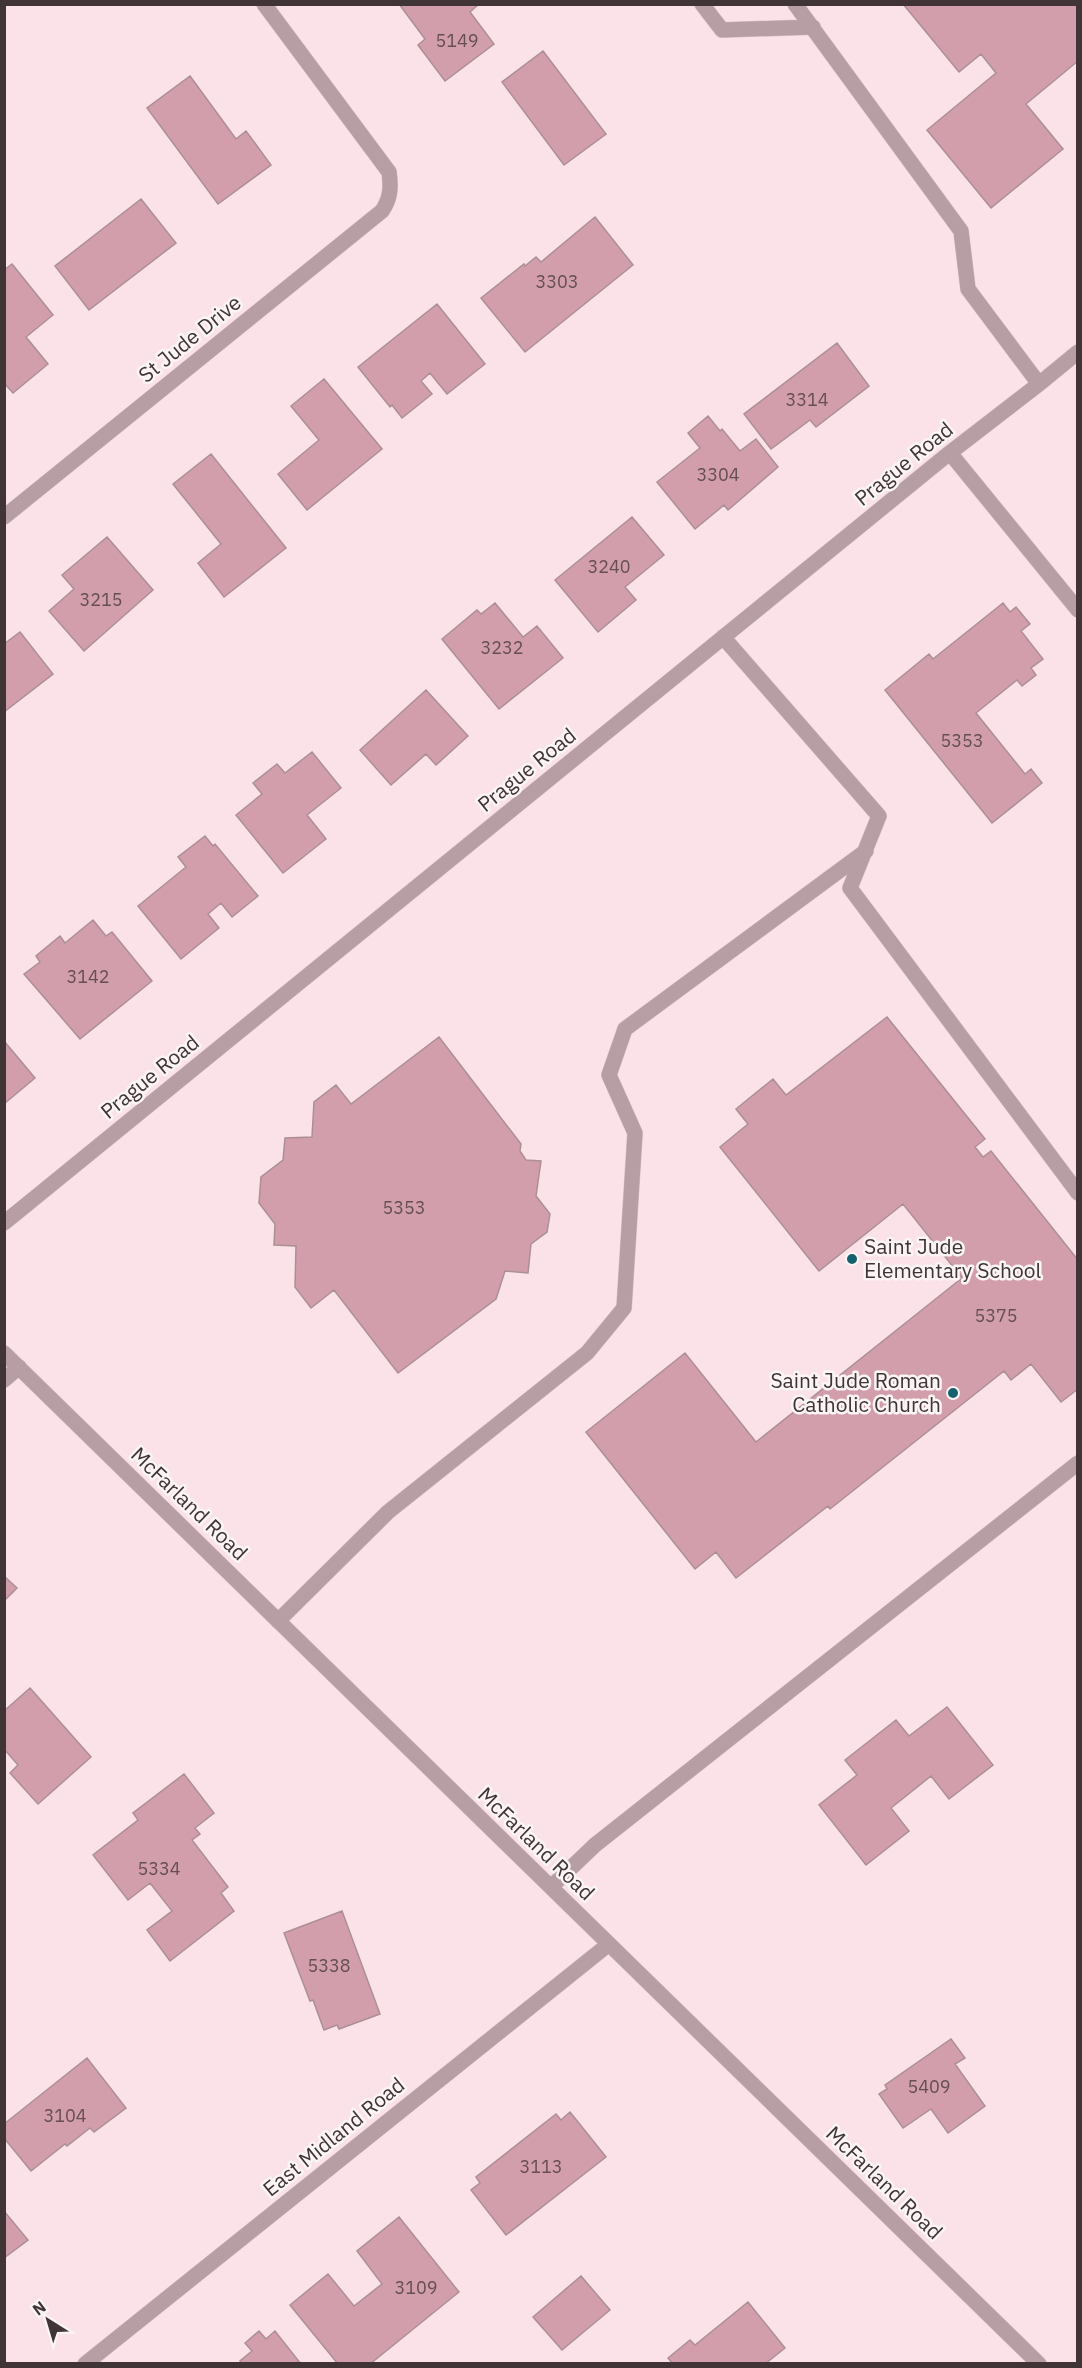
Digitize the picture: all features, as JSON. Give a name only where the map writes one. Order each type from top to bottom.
[{"type":"street","name":"St Jude Drive","points":[[4,517],[382,211],[387,204],[391,188],[389,172],[264,4]]},
{"type":"street","points":[[702,4],[722,30],[813,27]]},
{"type":"street","points":[[795,4],[961,231],[968,289],[1039,384]]},
{"type":"street","name":"Prague Road","points":[[4,1223],[723,637],[1077,352]]},
{"type":"street","points":[[950,453],[1077,610]]},
{"type":"street","points":[[723,637],[879,816],[850,888],[1077,1192]]},
{"type":"street","points":[[278,1621],[388,1512],[587,1353],[624,1308],[635,1133],[609,1075],[625,1029],[866,851]]},
{"type":"street","name":"McFarland Road","points":[[4,1353],[1039,2364]]},
{"type":"street","points":[[4,1380],[19,1367]]},
{"type":"street","points":[[551,1887],[595,1845],[1077,1463]]},
{"type":"street","name":"East Midland Road","points":[[85,2364],[609,1944]]},
{"type":"building","points":[[399,4],[479,4],[470,12],[494,44],[445,81],[418,45],[425,39]]},
{"type":"building","points":[[903,4],[1078,4],[1078,61],[1026,104],[1063,149],[991,208],[927,130],[996,73],[981,54],[959,72]]},
{"type":"building","points":[[543,51],[606,134],[564,165],[502,82]]},
{"type":"building","points":[[190,76],[236,139],[246,131],[271,165],[218,204],[147,108]]},
{"type":"building","points":[[141,199],[176,243],[89,310],[55,266]]},
{"type":"building","points":[[595,217],[633,265],[525,352],[481,298],[524,264],[525,266],[536,257],[541,262]]},
{"type":"building","points":[[12,264],[53,315],[26,337],[48,364],[13,393],[4,383],[4,270]]},
{"type":"building","points":[[437,304],[485,364],[447,394],[430,373],[421,381],[432,394],[402,418],[392,405],[390,407],[358,367]]},
{"type":"building","points":[[837,343],[869,386],[816,427],[810,420],[771,449],[744,414]]},
{"type":"building","points":[[324,379],[382,449],[307,510],[278,474],[319,440],[291,406]]},
{"type":"building","points":[[708,416],[740,451],[756,439],[778,467],[728,510],[724,505],[695,529],[657,482],[700,448],[688,433]]},
{"type":"building","points":[[211,454],[286,548],[224,597],[198,563],[221,544],[173,484]]},
{"type":"building","points":[[632,517],[664,555],[625,587],[636,600],[598,632],[555,580]]},
{"type":"building","points":[[107,537],[153,590],[84,651],[49,611],[74,589],[62,575]]},
{"type":"building","points":[[495,603],[523,637],[537,626],[563,658],[499,709],[442,639],[477,610],[481,614]]},
{"type":"building","points":[[1003,603],[1010,612],[1016,607],[1030,624],[1021,631],[1043,659],[1031,668],[1036,675],[1022,686],[1017,680],[976,713],[1025,774],[1031,769],[1042,783],[992,823],[885,690],[929,654],[933,659]]},
{"type":"building","points":[[20,632],[53,674],[4,712],[4,644]]},
{"type":"building","points":[[426,690],[468,736],[436,765],[426,754],[391,785],[360,750]]},
{"type":"building","points":[[312,752],[341,788],[307,815],[326,839],[283,873],[236,815],[262,794],[253,783],[277,764],[285,773]]},
{"type":"building","points":[[205,836],[213,846],[215,844],[258,896],[232,917],[221,903],[208,914],[219,928],[181,959],[138,906],[186,867],[178,857]]},
{"type":"building","points":[[93,920],[106,936],[112,932],[152,981],[80,1039],[24,974],[40,962],[36,956],[60,936],[65,943]]},
{"type":"building","points":[[887,1017],[985,1139],[975,1147],[983,1157],[991,1151],[1078,1260],[1078,1389],[1061,1402],[1031,1364],[1011,1380],[1004,1371],[830,1509],[828,1506],[736,1578],[716,1552],[695,1569],[586,1432],[685,1353],[756,1442],[962,1278],[903,1204],[819,1271],[720,1147],[748,1124],[736,1109],[773,1079],[786,1095]]},
{"type":"building","points":[[439,1037],[521,1144],[520,1151],[526,1160],[541,1161],[536,1196],[550,1214],[547,1232],[531,1244],[528,1273],[505,1271],[496,1299],[398,1373],[334,1290],[311,1308],[295,1287],[296,1246],[274,1245],[275,1224],[259,1203],[261,1177],[283,1160],[285,1138],[312,1137],[314,1102],[336,1085],[351,1104]]},
{"type":"building","points":[[4,1041],[35,1078],[4,1104]]},
{"type":"building","points":[[4,1576],[17,1588],[4,1601]]},
{"type":"building","points":[[30,1688],[91,1757],[38,1804],[10,1773],[18,1765],[4,1749],[4,1711]]},
{"type":"building","points":[[947,1707],[993,1765],[949,1799],[931,1776],[891,1808],[909,1831],[866,1865],[819,1805],[857,1775],[845,1760],[896,1720],[909,1736]]},
{"type":"building","points":[[184,1774],[214,1813],[195,1828],[200,1834],[192,1840],[228,1887],[221,1893],[234,1911],[170,1961],[147,1930],[172,1911],[150,1883],[128,1900],[93,1855],[138,1820],[133,1813]]},
{"type":"building","points":[[342,1911],[380,2014],[339,2029],[337,2025],[324,2030],[313,2000],[310,2001],[284,1933]]},
{"type":"building","points":[[951,2039],[965,2058],[955,2064],[985,2106],[948,2133],[931,2109],[903,2128],[879,2094],[887,2089],[885,2085]]},
{"type":"building","points":[[87,2058],[126,2108],[94,2132],[90,2128],[67,2146],[65,2144],[31,2171],[4,2138],[4,2124]]},
{"type":"building","points":[[570,2112],[606,2157],[506,2235],[471,2190],[480,2183],[476,2177],[556,2114],[561,2120]]},
{"type":"building","points":[[4,2211],[28,2240],[4,2258]]},
{"type":"building","points":[[399,2217],[459,2292],[370,2364],[338,2364],[290,2305],[328,2274],[354,2306],[382,2284],[357,2251]]},
{"type":"building","points":[[581,2276],[610,2310],[562,2350],[533,2317]]},
{"type":"building","points":[[748,2302],[785,2348],[765,2364],[673,2364],[668,2358],[690,2340],[695,2345]]},
{"type":"building","points":[[259,2331],[266,2339],[275,2331],[301,2364],[242,2364],[240,2361],[252,2351],[245,2343]]},
{"type":"place","name":"Saint Jude Elementary School","points":[[852,1259]]},
{"type":"place","name":"Saint Jude Roman Catholic Church","points":[[953,1393]]}]
